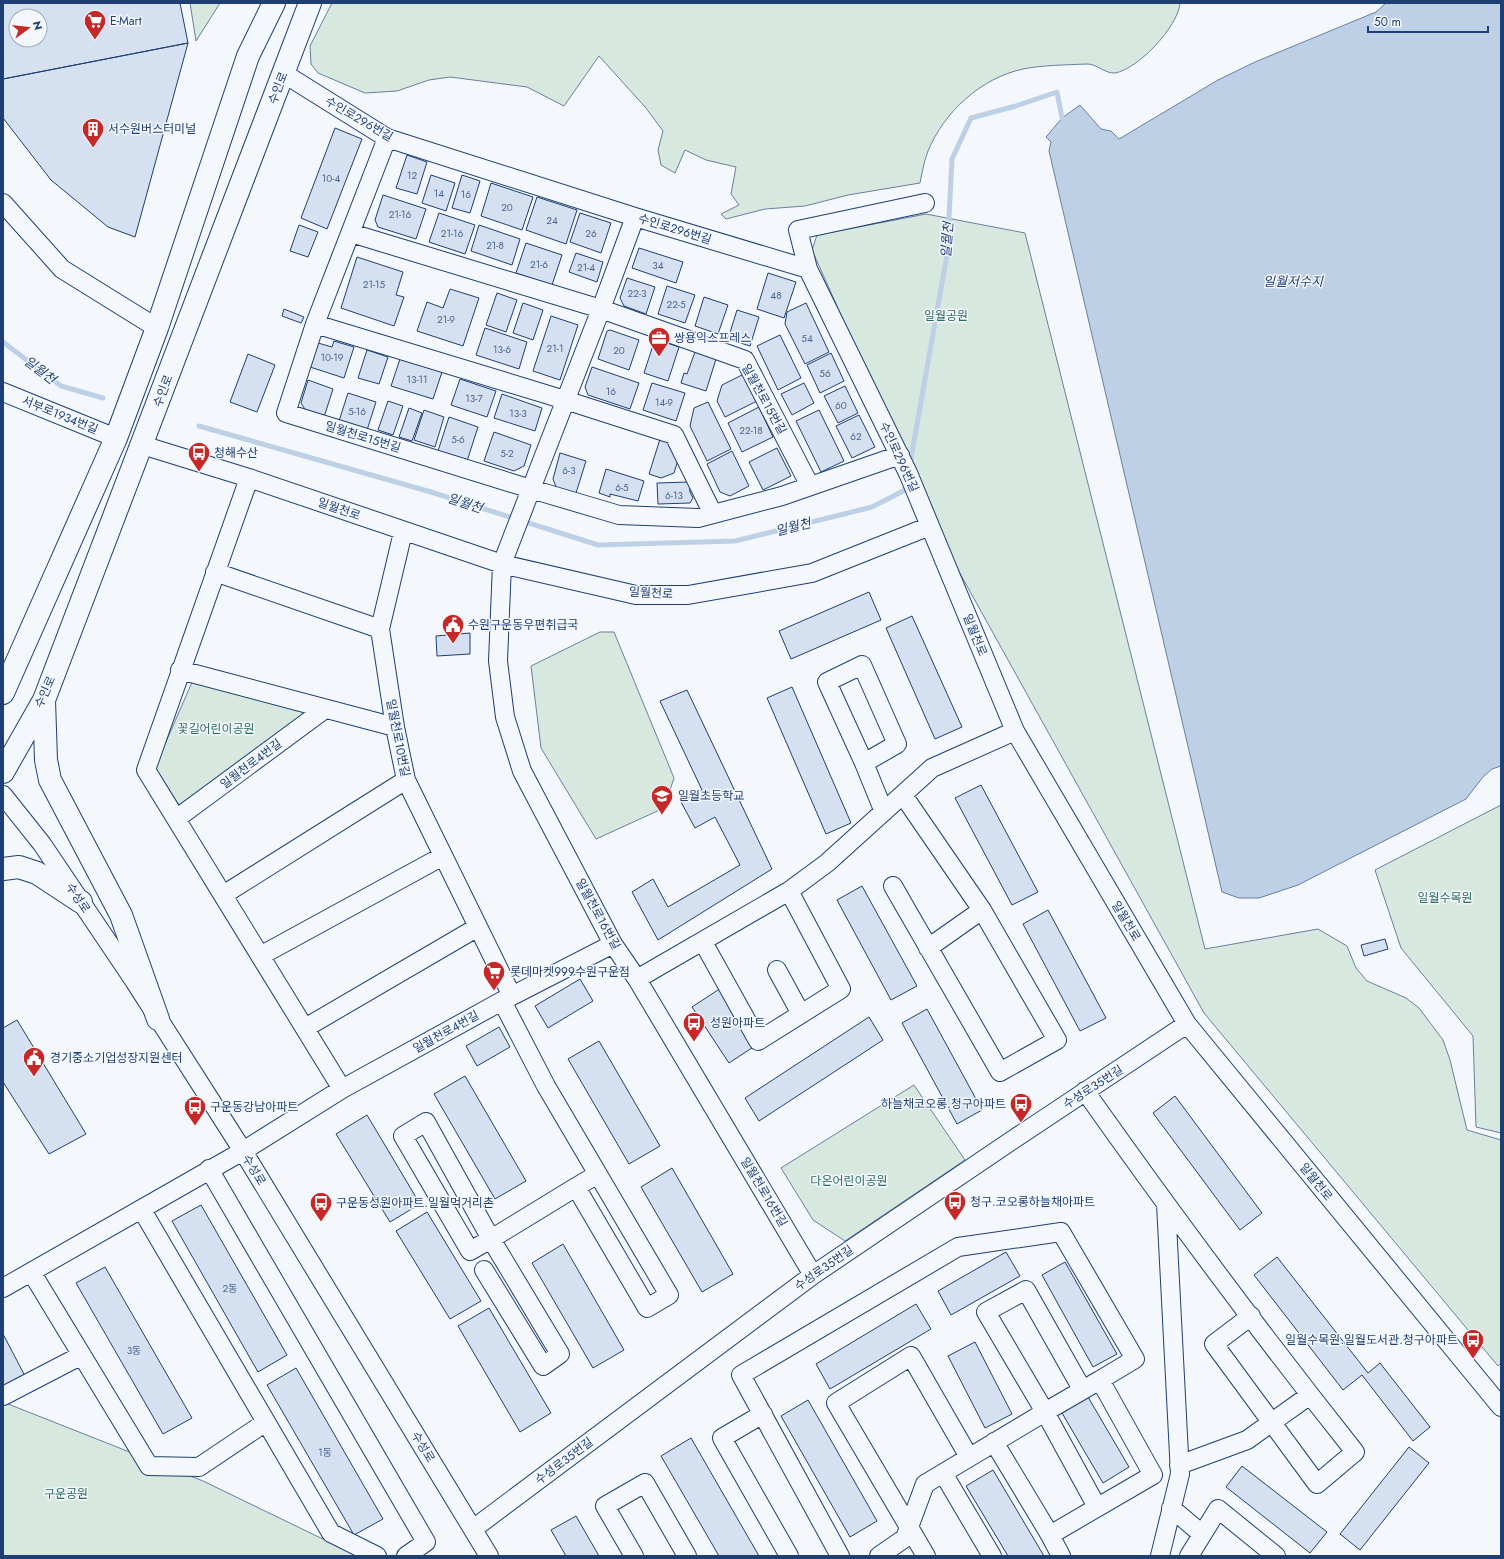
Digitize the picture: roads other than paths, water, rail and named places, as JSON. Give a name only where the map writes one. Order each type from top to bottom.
[{"type":"main road","points":[[3,693],[10,668],[116,438],[157,328],[248,56],[274,3]]},
{"type":"main road","name":"수인로","points":[[3,772],[44,700],[310,3]]},
{"type":"main road","points":[[44,700],[46,760],[50,780],[121,915],[158,1018]]},
{"type":"main road","points":[[3,869],[20,867],[37,873],[81,902]]},
{"type":"street","name":"수인로296번길","points":[[283,73],[387,138],[635,217],[808,268],[900,455],[930,526]]},
{"type":"street","name":"일월천로15번길","points":[[387,138],[315,324],[286,413],[618,515],[698,518],[782,496],[900,455]]},
{"type":"street","points":[[3,203],[62,269],[157,328]]},
{"type":"street","points":[[808,268],[798,230],[924,203]]},
{"type":"street","points":[[502,564],[635,217]]},
{"type":"street","name":"일월천로15번길","points":[[351,233],[601,309],[745,360],[810,486]]},
{"type":"street","points":[[315,324],[565,400],[674,435],[713,514]]},
{"type":"street","name":"서부로1934번길","points":[[3,392],[116,438]]},
{"type":"street","name":"일월천로","points":[[142,444],[249,478],[403,532],[502,564],[636,595],[688,595],[812,573],[930,526],[1015,731],[1187,1024],[1501,1407]]},
{"type":"street","points":[[249,478],[180,670],[146,770],[342,1089]]},
{"type":"street","name":"일월천로10번길","points":[[403,532],[380,629],[395,727],[406,780],[478,926],[507,999],[546,1086],[669,1295],[647,1308],[576,1187]]},
{"type":"street","name":"일월천로16번길","points":[[502,564],[498,661],[505,717],[522,771],[613,944],[637,979],[813,1275]]},
{"type":"street","points":[[215,572],[380,629]]},
{"type":"street","points":[[864,763],[897,744],[862,665],[826,682],[864,763],[884,812]]},
{"type":"street","points":[[180,670],[395,727]]},
{"type":"street","name":"일월천로4번길","points":[[176,820],[325,709]]},
{"type":"street","points":[[637,979],[789,891],[827,862],[932,768],[1015,731]]},
{"type":"street","points":[[223,895],[406,780]]},
{"type":"street","name":"수성로","points":[[3,795],[42,844],[158,1018],[243,1151],[489,1556]]},
{"type":"street","points":[[893,886],[1000,1072],[1056,1040],[982,910],[903,795]]},
{"type":"street","points":[[260,956],[443,856]]},
{"type":"street","points":[[703,942],[758,1041],[841,989],[789,891]]},
{"type":"street","points":[[928,948],[982,910]]},
{"type":"street","points":[[305,1028],[478,926]]},
{"type":"street","name":"일월천로4번길","points":[[3,1288],[32,1273],[142,1210],[209,1169],[243,1151],[342,1089],[507,999],[613,944]]},
{"type":"street","points":[[777,970],[801,1014]]},
{"type":"street","name":"수성로35번길","points":[[473,1529],[813,1275],[1085,1091],[1187,1024]]},
{"type":"street","points":[[1085,1091],[1166,1204],[1251,1316],[1310,1395],[1356,1452],[1317,1484],[1214,1344],[1251,1316]]},
{"type":"street","points":[[484,1270],[542,1366],[560,1354],[491,1239],[426,1122],[402,1136],[470,1251],[491,1239],[598,1174]]},
{"type":"street","points":[[209,1169],[426,1542],[406,1556]]},
{"type":"street","points":[[1160,1556],[1180,1474],[1166,1204]]},
{"type":"street","points":[[142,1210],[331,1533],[376,1556]]},
{"type":"street","points":[[840,1556],[741,1375],[958,1247],[1061,1232],[1135,1359],[1082,1389],[925,1484],[905,1538],[879,1556]]},
{"type":"street","points":[[32,1273],[149,1466],[199,1467],[266,1422]]},
{"type":"street","points":[[1082,1389],[1026,1290],[986,1312],[1045,1412],[1096,1507]]},
{"type":"street","points":[[3,1396],[82,1355]]},
{"type":"street","points":[[926,1556],[836,1403],[911,1356],[969,1457]]},
{"type":"street","points":[[1050,1535],[1153,1475],[1100,1380]]},
{"type":"street","points":[[1179,1465],[1247,1440],[1310,1395]]},
{"type":"street","points":[[763,1414],[722,1438],[789,1556]]},
{"type":"street","points":[[994,1442],[1061,1556]]},
{"type":"street","points":[[943,1473],[992,1556]]},
{"type":"street","points":[[634,1556],[605,1506],[645,1483],[687,1556]]},
{"type":"street","points":[[1171,1508],[1202,1534]]},
{"type":"street","points":[[1189,1556],[1218,1509],[1276,1556]]},
{"type":"water","name":"일월저수지","points":[[1386,3],[1501,3],[1501,766],[1492,769],[1483,777],[1466,799],[1298,885],[1259,898],[1239,898],[1222,892],[1049,151],[1051,142],[1046,137],[1062,118],[1080,105],[1101,129],[1111,131],[1119,139],[1218,80],[1255,62],[1376,12]]},
{"type":"waterway","name":"일월천","points":[[910,464],[947,255],[952,159],[971,118],[1016,106],[1057,92],[1062,118]]},
{"type":"waterway","name":"일월천","points":[[3,342],[61,386],[103,398]]},
{"type":"waterway","name":"일월천","points":[[199,426],[431,492],[598,545],[735,541],[872,507],[905,490],[906,483]]},
{"type":"place","name":"E-Mart","points":[[95,40]]},
{"type":"place","name":"서수원버스터미널","points":[[93,148]]},
{"type":"place","name":"쌍용익스프레스","points":[[659,358]]},
{"type":"place","name":"청해수산","points":[[199,472]]},
{"type":"place","name":"수원구운동우편취급국","points":[[453,644]]},
{"type":"place","name":"일월초등학교","points":[[662,816]]},
{"type":"place","name":"롯데마켓999수원구운점","points":[[494,992]]},
{"type":"place","name":"성원아파트","points":[[694,1042]]},
{"type":"place","name":"경기중소기업성장지원센터","points":[[34,1078]]},
{"type":"place","name":"하늘채코오롱.청구아파트","points":[[1021,1124]]},
{"type":"place","name":"구운동강남아파트","points":[[195,1126]]},
{"type":"place","name":"구운동성원아파트.일월먹거리촌","points":[[321,1222]]},
{"type":"place","name":"청구.코오롱하늘채아파트","points":[[955,1222]]},
{"type":"place","name":"일월수목원.일월도서관.청구아파트","points":[[1473,1360]]},
{"type":"park label","name":"일월공원","points":[[946,316]]},
{"type":"park label","name":"꽃길어린이공원","points":[[216,729]]},
{"type":"park label","name":"일월수목원","points":[[1445,898]]},
{"type":"park label","name":"다온어린이공원","points":[[849,1181]]},
{"type":"park label","name":"구운공원","points":[[66,1494]]}]
